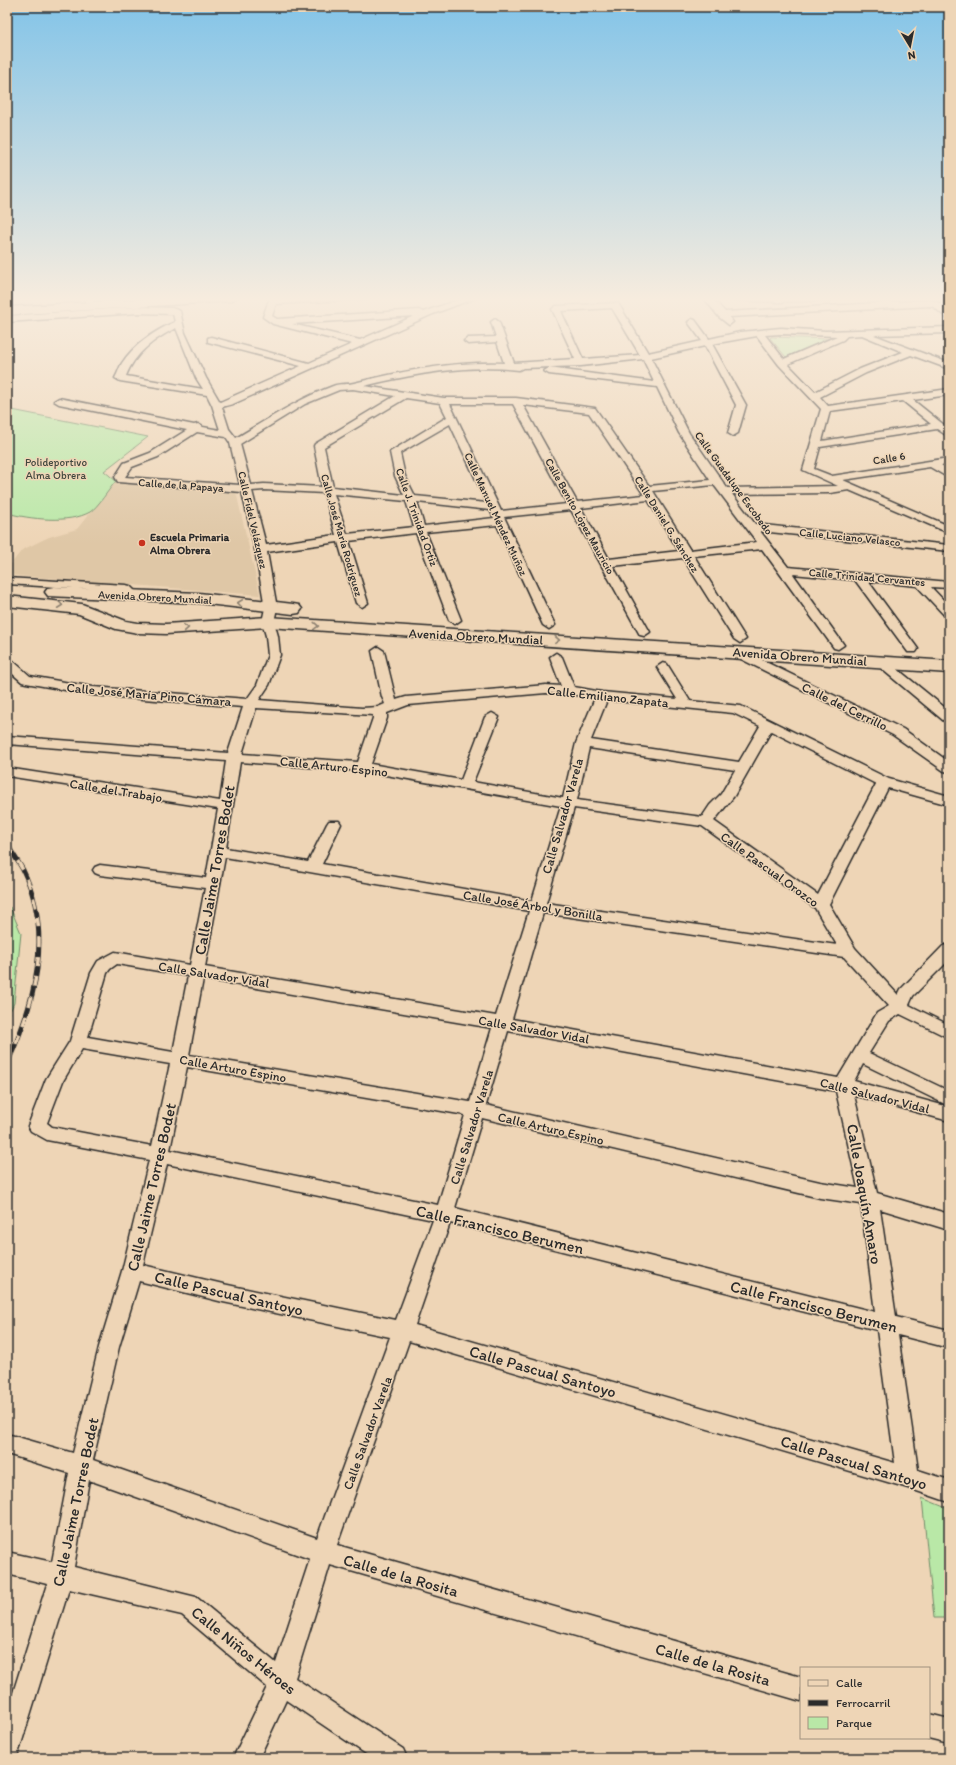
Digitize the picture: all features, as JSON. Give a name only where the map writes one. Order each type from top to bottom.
[{"type":"main road","name":"Avenida Obrero Mundial","points":[[7,590],[199,598],[270,615],[739,646],[838,645],[949,652]]},
{"type":"main road","name":"Avenida Obrero Mundial","points":[[7,601],[82,608],[122,625],[138,628],[166,629],[270,615],[455,620],[644,632],[739,646],[949,668]]},
{"type":"street","points":[[128,379],[210,393]]},
{"type":"street","points":[[203,379],[217,405],[220,419],[232,439]]},
{"type":"street","points":[[217,405],[230,402],[280,379]]},
{"type":"street","points":[[350,387],[377,379]]},
{"type":"street","points":[[610,379],[659,386]]},
{"type":"street","name":"Calle Guadalupe Escobedo","points":[[656,379],[684,433],[717,482],[784,570],[838,645]]},
{"type":"street","points":[[727,379],[741,405],[733,433]]},
{"type":"street","points":[[798,379],[826,409]]},
{"type":"street","points":[[814,396],[847,379]]},
{"type":"street","points":[[59,402],[198,427],[232,439],[302,402],[338,387],[350,387],[444,402],[516,401]]},
{"type":"street","points":[[826,409],[949,392]]},
{"type":"street","name":"Calle José María Rodríguez","points":[[362,603],[328,490],[319,446],[404,395]]},
{"type":"street","points":[[905,398],[949,434]]},
{"type":"street","name":"Calle Daniel G. Sánchez","points":[[516,401],[592,410],[632,467],[686,554],[739,646]]},
{"type":"street","name":"Calle Benito López Mauricio","points":[[516,401],[644,632]]},
{"type":"street","points":[[220,419],[229,412],[230,402]]},
{"type":"street","name":"Calle Manuel Méndez Muñoz","points":[[444,402],[549,625]]},
{"type":"street","points":[[826,409],[808,470],[878,498],[948,530],[930,545]]},
{"type":"street","name":"Calle J. Trinidad Ortiz","points":[[451,419],[395,452],[400,476],[410,497],[420,530],[455,620]]},
{"type":"street","points":[[815,445],[938,426]]},
{"type":"street","points":[[125,470],[128,465],[154,455],[198,427]]},
{"type":"street","name":"Calle Fidel Velázquez","points":[[232,439],[261,549],[270,615]]},
{"type":"street","name":"Calle 6","points":[[832,479],[949,461]]},
{"type":"street","points":[[932,464],[949,475]]},
{"type":"street","name":"Calle de la Papaya","points":[[245,485],[122,480],[120,477],[125,470],[264,487],[328,490],[410,497],[497,514]]},
{"type":"street","points":[[261,549],[342,538],[420,530],[497,514],[574,507],[717,482]]},
{"type":"street","points":[[724,491],[830,490],[850,487]]},
{"type":"street","name":"Calle Luciano Velasco","points":[[751,527],[949,548]]},
{"type":"street","points":[[606,563],[764,544]]},
{"type":"street","name":"Calle Trinidad Cervantes","points":[[784,570],[949,586]]},
{"type":"street","points":[[858,576],[912,649]]},
{"type":"street","points":[[7,581],[126,588],[134,596]]},
{"type":"street","points":[[920,582],[949,613]]},
{"type":"street","name":"Calle Jaime Torres Bodet","points":[[7,1751],[61,1576],[81,1466],[109,1348],[132,1271],[160,1155],[180,1059],[213,884],[234,756],[251,703],[263,685],[274,655],[270,615]]},
{"type":"street","name":"Calle del Cerrillo","points":[[739,646],[898,732],[949,768]]},
{"type":"street","points":[[378,651],[388,697],[392,705]]},
{"type":"street","points":[[556,657],[569,690]]},
{"type":"street","points":[[881,662],[949,718]]},
{"type":"street","name":"Calle José María Pino Cámara","points":[[9,665],[26,679],[92,691],[251,703]]},
{"type":"street","points":[[663,667],[686,704]]},
{"type":"street","name":"Calle Emiliano Zapata","points":[[251,703],[362,712],[380,711],[392,705],[406,701],[532,691],[569,690],[602,696],[736,709],[884,782],[949,801]]},
{"type":"street","name":"Calle Salvador Varela","points":[[246,1758],[281,1683],[323,1552],[404,1331],[444,1215],[536,907],[569,803],[582,743],[602,696]]},
{"type":"street","points":[[363,767],[380,718],[380,711]]},
{"type":"street","points":[[465,786],[492,717]]},
{"type":"street","points":[[706,822],[715,808],[727,796],[768,724]]},
{"type":"street","name":"Calle Arturo Espino","points":[[7,740],[234,756],[363,767],[569,803],[706,822]]},
{"type":"street","points":[[582,743],[744,767]]},
{"type":"street","name":"Calle del Trabajo","points":[[7,772],[226,806]]},
{"type":"street","points":[[821,904],[884,782]]},
{"type":"street","name":"Calle Pascual Orozco","points":[[706,822],[821,904],[849,952],[900,1006],[949,1032]]},
{"type":"street","points":[[313,868],[334,824]]},
{"type":"street","name":"Calle José Árbol y Bonilla","points":[[218,851],[536,907],[849,952]]},
{"type":"street","points":[[100,870],[213,884]]},
{"type":"street","points":[[844,1085],[859,1055],[883,1017],[900,1006],[907,993],[949,950]]},
{"type":"street","name":"Calle Salvador Vidal","points":[[78,1042],[99,973],[104,965],[115,958],[197,970],[501,1023],[780,1075],[844,1085],[949,1114]]},
{"type":"street","name":"Calle Arturo Espino","points":[[78,1042],[476,1110],[820,1190],[869,1198],[949,1222]]},
{"type":"street","name":"Calle Francisco Berumen","points":[[78,1042],[55,1079],[39,1118],[37,1126],[47,1133],[93,1144],[160,1155],[471,1220],[949,1339]]},
{"type":"street","points":[[859,1055],[949,1099]]},
{"type":"street","name":"Calle Joaquín Amaro","points":[[844,1085],[869,1198],[908,1477]]},
{"type":"street","name":"Calle Pascual Santoyo","points":[[132,1271],[223,1293],[404,1331],[908,1477],[949,1491]]},
{"type":"street","name":"Calle de la Rosita","points":[[7,1444],[81,1466],[323,1552],[800,1689]]},
{"type":"street","name":"Calle Niños Héroes","points":[[7,1563],[188,1604],[281,1683],[394,1758]]},
{"type":"street","points":[[930,1726],[949,1731]]},
{"type":"shaded area","name":"Escuela Primaria Alma Obrera","points":[[116,481],[236,492],[260,595],[7,575],[7,569],[22,550],[49,537],[77,529]]},
{"type":"green space","name":"Polideportivo Alma Obrera","points":[[7,409],[148,437],[104,471],[116,481],[100,502],[90,512],[81,516],[60,519],[16,515],[7,513]]},
{"type":"green space","points":[[7,907],[10,907],[21,933],[14,1003],[7,1018]]},
{"type":"green space","points":[[922,1498],[949,1509],[949,1618],[934,1618]]},
{"type":"railway","points":[[7,844],[23,870],[32,894],[38,919],[39,943],[33,993],[26,1017],[7,1064]]},
{"type":"place","name":"Escuela Primaria Alma Obrera","points":[[142,543]]}]
